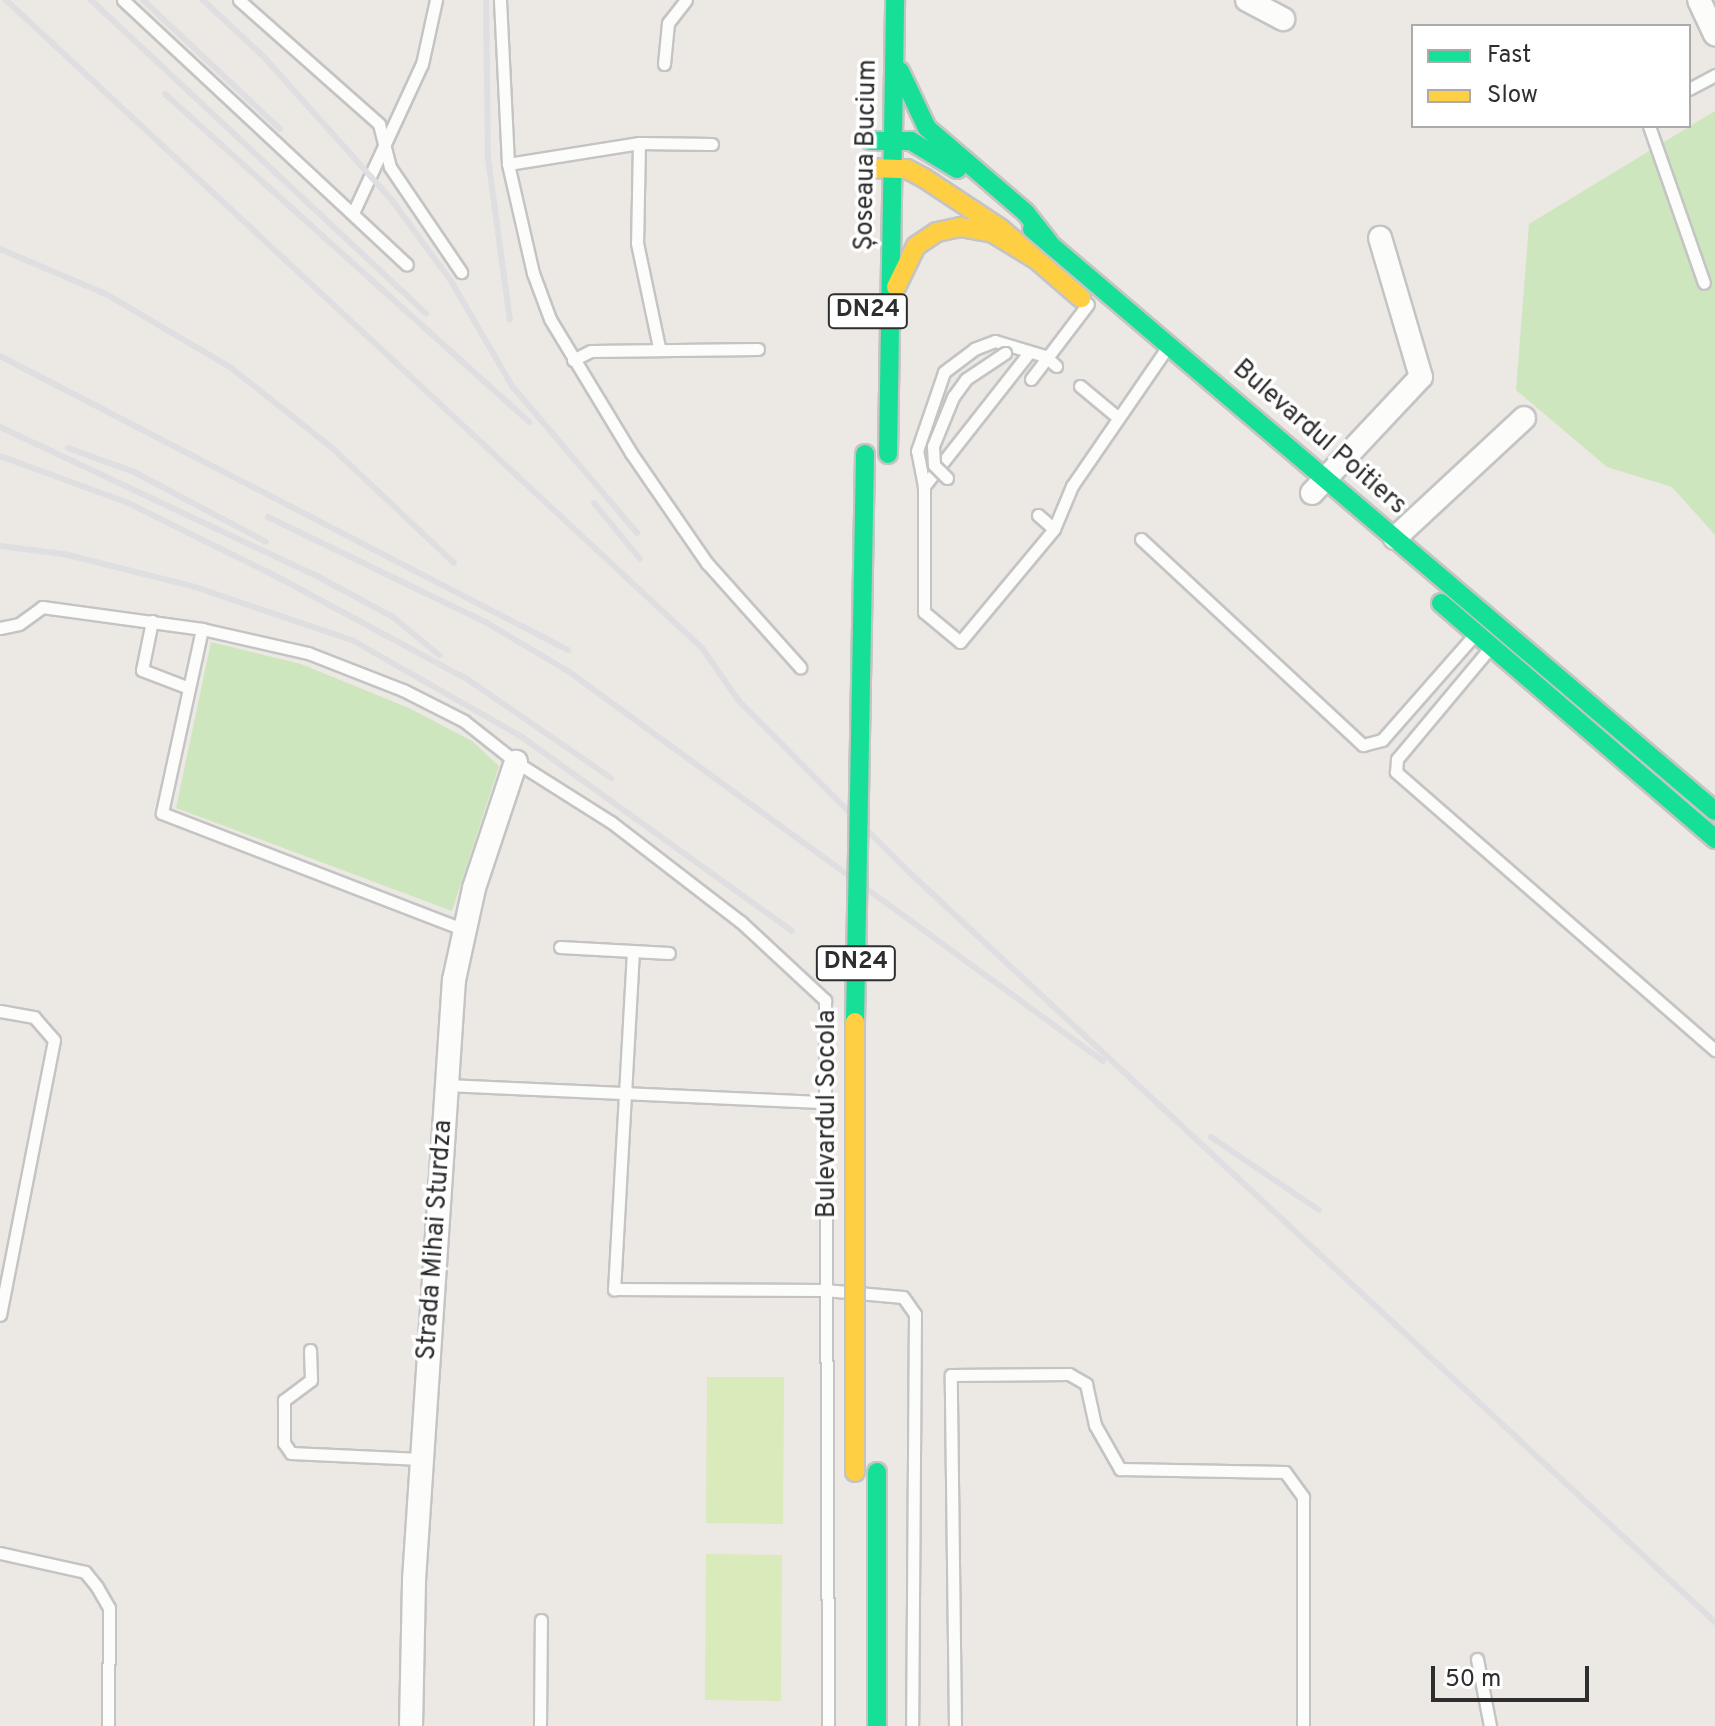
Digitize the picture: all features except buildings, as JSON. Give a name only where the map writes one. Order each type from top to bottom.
[{"type":"main road","name":"Șoseaua Bucium","points":[[888,462],[895,0]]},
{"type":"main road","points":[[894,57],[927,128],[1026,213],[1049,242]]},
{"type":"main road","name":"Șoseaua Bucium","points":[[870,176],[871,134]]},
{"type":"main road","name":"Bulevardul Poitiers","points":[[871,134],[893,141],[911,141],[942,157],[1049,242],[1169,345],[1475,633],[1715,839]]},
{"type":"main road","name":"Bulevardul Poitiers","points":[[870,176],[893,168],[907,169],[936,185],[1034,258],[1156,361],[1318,485],[1395,538],[1715,811]]},
{"type":"main road","points":[[890,311],[900,275],[916,246],[937,232],[960,227],[993,233],[1034,258]]},
{"type":"main road","name":"Bulevardul Socola","points":[[855,1480],[853,1104],[865,446]]},
{"type":"main road","name":"Bulevardul Socola","points":[[875,1056],[876,1318]]},
{"type":"main road","points":[[877,1464],[877,1726]]},
{"type":"street","points":[[1247,0],[1283,19]]},
{"type":"street","points":[[1699,0],[1715,35]]},
{"type":"street","points":[[1318,485],[1421,377],[1380,238]]},
{"type":"street","points":[[1395,538],[1524,418]]},
{"type":"street","name":"Strada Mihai Sturdza","points":[[411,1726],[421,1459],[446,1085],[463,929],[516,762]]},
{"type":"lane","points":[[123,0],[407,265]]},
{"type":"lane","points":[[239,0],[379,124],[390,167],[461,272]]},
{"type":"lane","points":[[353,213],[422,64],[436,0]]},
{"type":"lane","points":[[500,0],[508,164],[533,273],[573,360],[707,563],[800,667]]},
{"type":"lane","points":[[664,64],[668,23],[686,0]]},
{"type":"lane","points":[[1691,88],[1715,75]]},
{"type":"lane","points":[[1650,128],[1704,283]]},
{"type":"lane","points":[[508,164],[639,143],[712,144]]},
{"type":"lane","points":[[639,143],[637,243],[659,347]]},
{"type":"lane","points":[[924,486],[1036,354],[1101,288]]},
{"type":"lane","points":[[1056,366],[1036,354],[995,341],[974,349],[944,372],[917,451],[924,486],[924,612],[960,642],[1054,529],[1072,486],[1116,416],[1169,345]]},
{"type":"lane","points":[[573,360],[591,351],[659,347],[758,349]]},
{"type":"lane","points":[[947,478],[934,465],[933,446],[953,397],[966,379],[1005,353],[1036,354]]},
{"type":"lane","points":[[1031,379],[1036,354]]},
{"type":"lane","points":[[1080,386],[1116,416]]},
{"type":"lane","points":[[1038,515],[1054,529]]},
{"type":"lane","points":[[1141,539],[1363,745],[1382,740],[1489,617]]},
{"type":"lane","points":[[0,628],[19,624],[42,607],[152,621],[308,653],[403,690],[485,734],[516,762],[658,858],[741,922],[825,1000],[828,1726]]},
{"type":"lane","points":[[152,621],[142,670],[189,688]]},
{"type":"lane","points":[[202,629],[162,813],[463,929]]},
{"type":"lane","points":[[1505,630],[1397,759],[1396,772],[1715,1050]]},
{"type":"lane","points":[[560,947],[669,953]]},
{"type":"lane","points":[[633,951],[614,1289],[825,1290],[903,1297],[915,1314],[912,1726]]},
{"type":"lane","points":[[0,1011],[34,1017],[54,1040],[3,1279],[0,1315]]},
{"type":"lane","points":[[446,1085],[826,1102]]},
{"type":"lane","points":[[310,1350],[311,1380],[284,1400],[284,1443],[291,1453],[421,1459]]},
{"type":"lane","points":[[955,1726],[951,1375],[1069,1374],[1086,1384],[1095,1425],[1120,1469],[1285,1472],[1303,1497],[1303,1726]]},
{"type":"lane","points":[[0,1553],[85,1572],[97,1587],[109,1608],[108,1726]]},
{"type":"lane","points":[[540,1726],[541,1620]]},
{"type":"lane","points":[[1477,1659],[1490,1726]]},
{"type":"green space","points":[[1715,111],[1715,535],[1672,487],[1607,467],[1516,390],[1529,224]]},
{"type":"green space","points":[[211,642],[301,664],[409,708],[472,741],[499,766],[452,911],[176,808]]},
{"type":"green space","points":[[707,1377],[784,1377],[783,1524],[706,1523]]},
{"type":"green space","points":[[706,1554],[782,1555],[781,1701],[705,1700]]},
{"type":"railway","points":[[6,0],[702,648],[739,701],[910,873],[1715,1622]]},
{"type":"railway","points":[[91,0],[426,314]]},
{"type":"railway","points":[[143,0],[280,129]]},
{"type":"railway","points":[[203,0],[264,57],[391,199],[451,281],[512,386],[637,533]]},
{"type":"railway","points":[[486,0],[488,158],[510,320]]},
{"type":"railway","points":[[165,94],[529,422]]},
{"type":"railway","points":[[0,249],[106,294],[230,367],[331,447],[454,563]]},
{"type":"railway","points":[[0,356],[568,650]]},
{"type":"railway","points":[[0,427],[317,576],[393,617],[439,655]]},
{"type":"railway","points":[[68,448],[134,472],[266,542]]},
{"type":"railway","points":[[0,456],[126,502],[272,574],[467,679],[611,778]]},
{"type":"railway","points":[[594,503],[640,559]]},
{"type":"railway","points":[[268,517],[487,623],[568,671],[1103,1061]]},
{"type":"railway","points":[[0,546],[64,554],[195,587],[352,640],[522,737],[792,931]]},
{"type":"railway","points":[[1211,1137],[1319,1210]]},
{"type":"traffic: fast","points":[[888,454],[895,0]]},
{"type":"traffic: fast","points":[[900,71],[927,128],[1026,213],[1049,242]]},
{"type":"traffic: fast","points":[[871,141],[911,141],[957,169]]},
{"type":"traffic: fast","points":[[1032,229],[1715,811]]},
{"type":"traffic: fast","points":[[855,1022],[865,454]]},
{"type":"traffic: fast","points":[[1441,603],[1715,839]]},
{"type":"traffic: fast","points":[[877,1472],[877,1726]]},
{"type":"traffic: slow","points":[[870,168],[907,169],[924,178],[1001,229],[1081,298]]},
{"type":"traffic: slow","points":[[896,287],[916,246],[937,232],[960,227],[993,233],[1034,258]]},
{"type":"traffic: slow","points":[[855,1022],[855,1472]]}]
